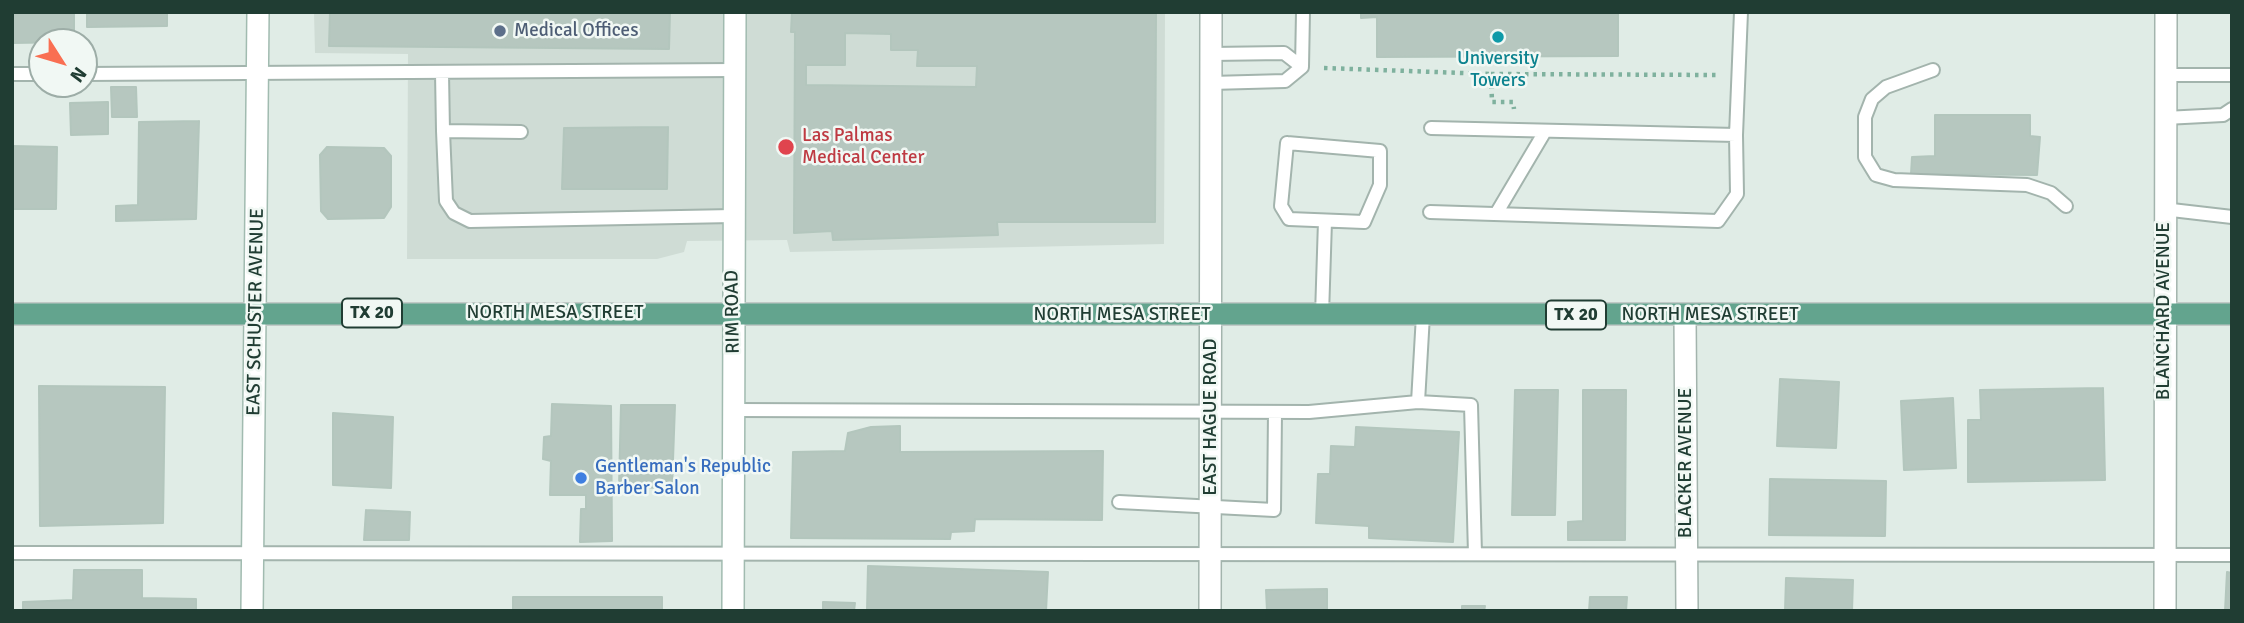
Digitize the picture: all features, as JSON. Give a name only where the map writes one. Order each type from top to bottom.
[{"type":"main road","name":"NORTH MESA STREET","points":[[12,314],[2232,314]]},
{"type":"street","name":"EAST SCHUSTER AVENUE","points":[[253,611],[258,12]]},
{"type":"street","name":"RIM ROAD","points":[[733,611],[735,12]]},
{"type":"street","name":"EAST HAGUE ROAD","points":[[1210,611],[1211,12]]},
{"type":"street","name":"BLANCHARD AVENUE","points":[[2165,611],[2163,209],[2166,12]]},
{"type":"street","name":"BLACKER AVENUE","points":[[1685,315],[1686,611]]},
{"type":"lane","points":[[1211,83],[1286,81],[1302,67],[1303,12]]},
{"type":"lane","points":[[1430,212],[1718,221],[1737,194],[1736,135],[1741,12]]},
{"type":"lane","points":[[1211,54],[1284,53],[1302,67]]},
{"type":"lane","points":[[1933,70],[1886,87],[1872,99],[1865,117],[1865,157],[1876,175],[1894,180],[2027,185],[2051,193],[2066,206]]},
{"type":"lane","points":[[98,74],[735,71]]},
{"type":"lane","points":[[442,73],[446,201],[454,213],[470,221],[733,216]]},
{"type":"lane","points":[[2166,75],[2232,75]]},
{"type":"lane","points":[[2165,118],[2222,115],[2232,109]]},
{"type":"lane","points":[[1431,128],[1544,133],[1736,135]]},
{"type":"lane","points":[[443,131],[522,132]]},
{"type":"lane","points":[[1496,214],[1544,133]]},
{"type":"lane","points":[[1287,143],[1380,151],[1380,185],[1364,222],[1325,220],[1289,219],[1280,206],[1287,143]]},
{"type":"lane","points":[[2163,209],[2232,217]]},
{"type":"lane","points":[[1322,315],[1325,220]]},
{"type":"lane","points":[[1418,402],[1423,315]]},
{"type":"lane","points":[[735,410],[1309,412],[1418,402],[1471,405],[1475,554]]},
{"type":"lane","points":[[1119,502],[1274,510],[1275,412]]},
{"type":"lane","points":[[12,553],[2232,555]]},
{"type":"path","points":[[1302,67],[1490,74],[1739,75]]},
{"type":"path","points":[[1490,74],[1492,102],[1513,102],[1515,131]]},
{"type":"shaded area","name":"Las Palmas Medical Center","points":[[314,12],[1165,12],[1164,244],[790,252],[787,240],[687,241],[684,252],[657,259],[407,259],[408,54],[315,53]]},
{"type":"building","points":[[12,12],[74,12],[74,28],[28,28],[28,43],[12,43]]},
{"type":"building","points":[[87,12],[167,12],[167,26],[87,27]]},
{"type":"building","name":"Medical Offices","points":[[330,12],[670,12],[669,49],[329,46]]},
{"type":"building","points":[[792,12],[1156,12],[1155,222],[997,222],[998,235],[833,240],[832,231],[794,233],[795,32],[791,32]],"holes":[[[845,33],[891,34],[891,50],[918,50],[917,66],[977,66],[976,87],[806,85],[806,65],[845,65]]]},
{"type":"building","name":"University Towers","points":[[1361,12],[1618,12],[1618,56],[1377,57],[1377,17],[1361,18]]},
{"type":"building","points":[[111,87],[136,87],[137,117],[112,117]]},
{"type":"building","points":[[108,102],[108,134],[71,135],[70,103]]},
{"type":"building","points":[[1935,115],[2030,115],[2030,136],[2040,137],[2037,175],[1911,174],[1912,157],[1935,156]]},
{"type":"building","points":[[199,121],[196,219],[116,221],[116,206],[138,205],[139,122]]},
{"type":"building","points":[[668,127],[667,189],[562,189],[564,128]]},
{"type":"building","points":[[12,146],[57,147],[56,209],[12,209]]},
{"type":"building","points":[[327,147],[384,148],[391,156],[391,207],[384,218],[328,219],[321,211],[320,155]]},
{"type":"building","points":[[1780,379],[1839,382],[1836,448],[1777,446]]},
{"type":"building","points":[[39,386],[165,387],[163,523],[40,526]]},
{"type":"building","points":[[2103,388],[2105,480],[1968,482],[1968,420],[1981,420],[1980,390]]},
{"type":"building","points":[[1515,390],[1558,390],[1555,515],[1512,515]]},
{"type":"building","points":[[1583,390],[1626,390],[1625,540],[1568,540],[1568,522],[1583,521]]},
{"type":"building","points":[[1953,398],[1956,468],[1904,470],[1901,401]]},
{"type":"building","name":"Gentleman's Republic Barber Salon","points":[[552,404],[611,406],[612,541],[580,542],[581,509],[586,509],[586,495],[550,495],[551,461],[543,459],[544,437],[551,436]]},
{"type":"building","points":[[621,405],[675,405],[672,488],[619,487]]},
{"type":"building","points":[[333,413],[393,417],[391,488],[333,485]]},
{"type":"building","points":[[900,426],[900,452],[1103,451],[1102,520],[975,519],[974,531],[951,532],[950,539],[791,538],[793,452],[845,451],[848,433],[871,427]]},
{"type":"building","points":[[1356,427],[1459,432],[1453,542],[1369,538],[1369,526],[1316,523],[1318,474],[1330,474],[1331,446],[1355,447]]},
{"type":"building","points":[[1770,479],[1886,481],[1885,536],[1769,535]]},
{"type":"building","points":[[366,510],[410,512],[409,540],[364,540]]},
{"type":"building","points":[[868,566],[1048,572],[1046,611],[867,611]]},
{"type":"building","points":[[74,570],[142,570],[142,598],[196,599],[196,611],[23,611],[23,602],[73,600]]},
{"type":"building","points":[[2227,572],[2232,573],[2232,611],[2225,611]]},
{"type":"building","points":[[1786,578],[1853,580],[1852,611],[1785,611]]},
{"type":"building","points":[[1327,589],[1327,611],[1267,611],[1266,590]]},
{"type":"building","points":[[513,597],[662,597],[662,611],[513,611]]},
{"type":"building","points":[[1590,597],[1627,597],[1626,611],[1589,611]]},
{"type":"building","points":[[823,602],[855,603],[854,611],[823,611]]},
{"type":"building","points":[[1462,606],[1485,606],[1484,611],[1462,611]]},
{"type":"place","name":"Medical Offices","points":[[500,31]]},
{"type":"place","name":"University Towers","points":[[1498,37]]},
{"type":"place","name":"Las Palmas Medical Center","points":[[786,147]]},
{"type":"place","name":"Gentleman's Republic Barber Salon","points":[[581,478]]}]
